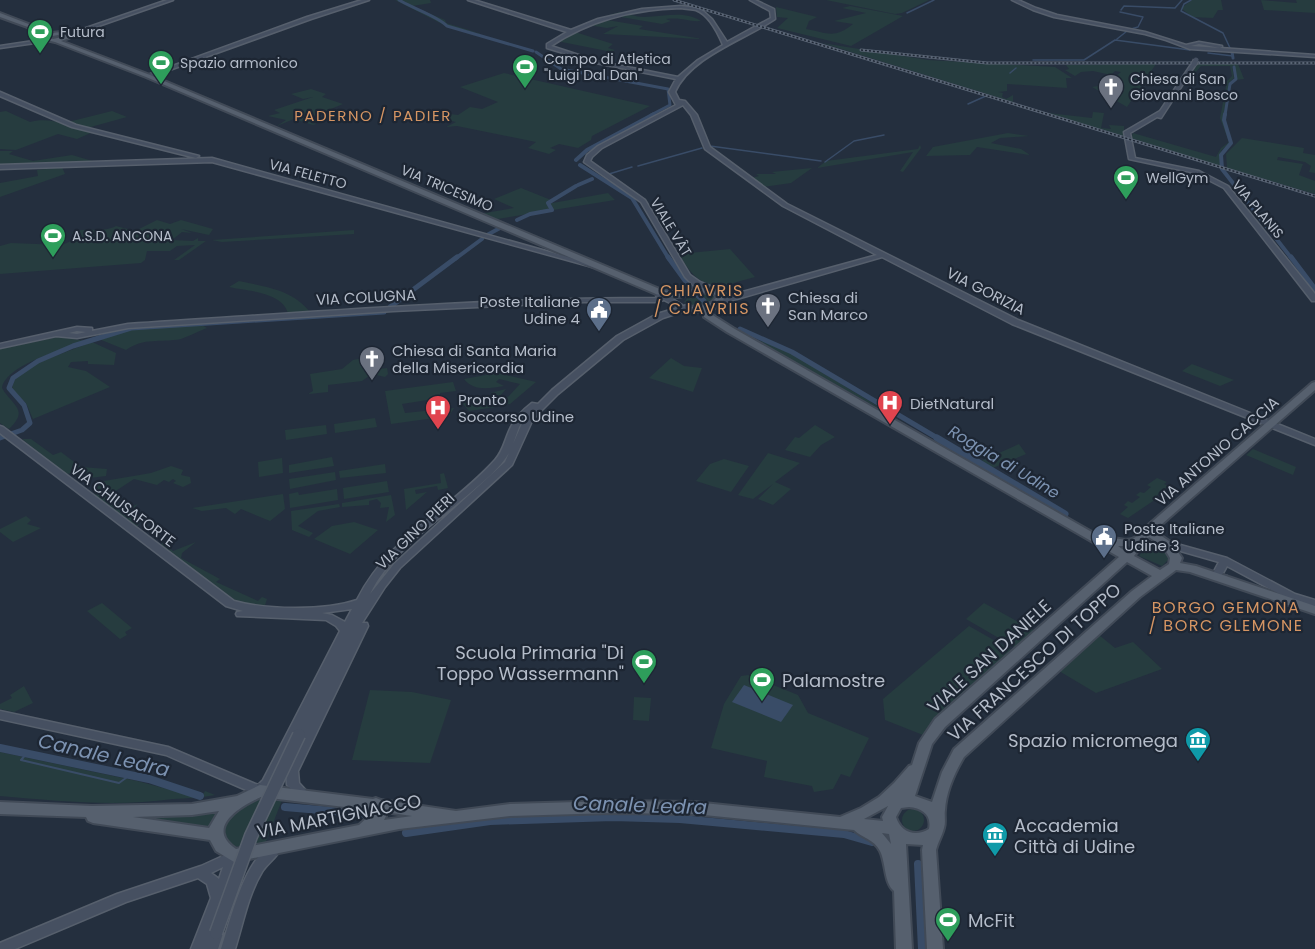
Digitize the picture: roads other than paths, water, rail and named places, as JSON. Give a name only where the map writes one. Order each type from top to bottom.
[{"type":"main road","points":[[0,15],[44,35],[59,33],[65,39]]},
{"type":"main road","name":"VIA TRICESIMO","points":[[44,35],[57,41],[65,39],[145,76],[660,294]]},
{"type":"main road","points":[[698,287],[713,289],[721,297],[707,308],[682,307],[687,295],[698,287]]},
{"type":"main road","points":[[660,294],[687,295]]},
{"type":"main road","points":[[660,294],[730,330],[1093,536],[1122,560],[1161,576]]},
{"type":"main road","points":[[707,308],[706,314],[714,322]]},
{"type":"main road","name":"VIA ANTONIO CACCIA","points":[[1122,560],[1144,536],[1315,385]]},
{"type":"main road","points":[[1093,536],[1119,543],[1144,536],[1166,544],[1176,558],[1174,567],[1188,567],[1315,610]]},
{"type":"main road","name":"VIALE SAN DANIELE","points":[[904,801],[910,793],[917,765],[926,743],[940,723],[1122,560]]},
{"type":"main road","name":"VIA FRANCESCO DI TOPPO","points":[[935,949],[929,850],[938,805],[952,765],[959,753],[1136,594],[1174,567]]},
{"type":"main road","points":[[847,823],[894,795],[917,765]]},
{"type":"main road","points":[[69,813],[200,809],[241,799],[260,791]]},
{"type":"main road","name":"VIA MARTIGNACCO","points":[[260,791],[452,815]]},
{"type":"main road","points":[[219,841],[221,818],[241,799]]},
{"type":"main road","points":[[895,830],[913,840],[935,828],[935,814],[926,805],[904,801],[897,804],[890,812],[900,854],[904,949]]},
{"type":"main road","points":[[350,833],[376,820],[380,813],[376,804]]},
{"type":"main road","name":"VIA MARTIGNACCO","points":[[234,856],[452,815],[557,808],[672,807],[830,823],[878,825],[895,830]]},
{"type":"main road","points":[[0,808],[69,813],[142,825],[219,841],[234,856]]},
{"type":"main road","points":[[142,825],[140,818],[150,811]]},
{"type":"main road","name":"VIA MARTIGNACCO","points":[[847,823],[876,818],[890,812]]},
{"type":"main road","points":[[847,823],[874,833],[883,840],[902,907]]},
{"type":"street","points":[[0,2],[15,0]]},
{"type":"street","points":[[59,33],[162,0]]},
{"type":"street","points":[[65,39],[171,0]]},
{"type":"street","points":[[470,0],[571,32]]},
{"type":"street","points":[[680,102],[673,87],[678,78],[725,42],[735,40],[774,16],[772,10],[752,0]]},
{"type":"street","points":[[1014,0],[1191,46],[1315,56]]},
{"type":"street","points":[[145,76],[360,2]]},
{"type":"street","points":[[678,78],[596,62],[551,46],[571,32],[601,17],[617,12],[678,5],[700,10],[725,42]]},
{"type":"street","points":[[140,6],[149,8]]},
{"type":"street","points":[[101,19],[109,21]]},
{"type":"street","points":[[0,47],[30,42],[44,35]]},
{"type":"street","points":[[0,47],[44,35]]},
{"type":"street","points":[[1191,46],[1196,60],[1210,48]]},
{"type":"street","name":"VIA PLANIS","points":[[1196,60],[1162,112],[1154,120],[1132,130],[1129,139],[1135,160],[1200,173],[1228,189],[1315,299]]},
{"type":"street","points":[[0,94],[74,126],[193,158]]},
{"type":"street","name":"VIALE VÂT","points":[[680,102],[600,147],[589,156],[587,162],[643,201],[685,273],[698,287]]},
{"type":"street","name":"VIA GORIZIA","points":[[680,102],[694,115],[707,148],[780,202],[1015,322],[1315,442]]},
{"type":"street","name":"VIA FELETTO","points":[[0,167],[207,159],[602,268]]},
{"type":"street","points":[[721,297],[742,295],[883,255]]},
{"type":"street","name":"VIA COLUGNA","points":[[1,346],[57,334],[100,329],[467,305],[584,300],[656,300],[660,294]]},
{"type":"street","points":[[505,460],[525,417],[613,344],[682,307]]},
{"type":"street","name":"VIA CHIUSAFORTE","points":[[5,433],[237,609],[328,617],[337,621],[346,632]]},
{"type":"street","name":"VIA GINO PIERI","points":[[390,567],[479,491],[505,460]]},
{"type":"street","name":"VIA GINO PIERI","points":[[337,661],[346,632],[390,567],[462,494],[505,460]]},
{"type":"street","points":[[462,494],[479,491]]},
{"type":"street","points":[[1166,544],[1227,562],[1291,596],[1315,604]]},
{"type":"street","points":[[1227,562],[1223,564],[1216,577],[1250,585],[1256,577]]},
{"type":"street","points":[[306,796],[292,785],[291,776],[369,615],[366,602]]},
{"type":"street","name":"VIA GINO PIERI","points":[[337,661],[366,602]]},
{"type":"street","name":"VIA CHIUSAFORTE","points":[[284,612],[338,610],[366,602]]},
{"type":"street","points":[[0,715],[168,751],[260,791],[346,632]]},
{"type":"street","points":[[211,949],[260,816],[337,661]]},
{"type":"street","points":[[279,759],[297,762]]},
{"type":"street","points":[[241,784],[245,791],[241,799]]},
{"type":"street","points":[[219,841],[217,858],[202,871],[213,881],[217,896],[216,909],[221,915],[231,914],[241,908]]},
{"type":"street","points":[[228,949],[258,864],[274,849]]},
{"type":"street","points":[[200,944],[234,856]]},
{"type":"street","name":"VIA MARTIGNACCO","points":[[0,949],[122,898],[202,871],[234,856]]},
{"type":"street","points":[[200,944],[212,927],[223,926],[227,933],[223,949]]},
{"type":"water","name":"Palamostre","points":[[744,685],[793,705],[781,722],[732,702]]},
{"type":"waterway","name":"Roggia di Udine","points":[[399,0],[438,19],[447,26],[533,51]]},
{"type":"waterway","points":[[907,13],[934,0]]},
{"type":"waterway","points":[[1121,10],[1124,6],[1175,8],[1182,0]]},
{"type":"waterway","points":[[1191,0],[1184,4],[1181,11],[1223,33],[1230,48]]},
{"type":"waterway","points":[[1120,12],[1143,17],[1138,27],[1131,29]]},
{"type":"waterway","points":[[1117,39],[1127,31]]},
{"type":"waterway","points":[[1033,60],[1084,60],[1115,40],[1190,50]]},
{"type":"waterway","name":"Roggia di Udine","points":[[536,52],[561,69],[668,89],[670,105],[651,115]]},
{"type":"waterway","points":[[1232,52],[1233,58]]},
{"type":"waterway","points":[[1208,53],[1233,56]]},
{"type":"waterway","points":[[1225,115],[1230,84],[1236,79],[1234,67]]},
{"type":"waterway","points":[[1010,73],[1016,68]]},
{"type":"waterway","points":[[968,104],[988,95]]},
{"type":"waterway","name":"Roggia di Udine","points":[[576,160],[587,150],[654,114]]},
{"type":"waterway","points":[[1225,114],[1224,120],[1231,143],[1221,155],[1222,169],[1292,259]]},
{"type":"waterway","points":[[825,162],[854,141],[884,135]]},
{"type":"waterway","points":[[710,146],[821,161]]},
{"type":"waterway","points":[[638,166],[702,148]]},
{"type":"waterway","name":"Roggia di Udine","points":[[580,165],[632,198],[669,259]]},
{"type":"waterway","points":[[609,174],[632,167]]},
{"type":"waterway","points":[[578,185],[592,179]]},
{"type":"waterway","points":[[517,220],[530,214],[552,210],[548,203],[576,186]]},
{"type":"waterway","points":[[487,235],[500,228]]},
{"type":"waterway","points":[[455,259],[482,239]]},
{"type":"waterway","points":[[390,307],[457,257]]},
{"type":"waterway","name":"Roggia di Udine","points":[[668,257],[692,290]]},
{"type":"waterway","points":[[1291,257],[1315,289]]},
{"type":"waterway","name":"Roggia di Udine","points":[[696,294],[704,301]]},
{"type":"waterway","points":[[0,438],[22,430],[30,423],[24,405],[9,388],[13,378],[38,361],[73,346],[131,328],[384,312]]},
{"type":"waterway","name":"Roggia di Udine","points":[[740,329],[792,352],[939,439]]},
{"type":"waterway","name":"Roggia di Udine","points":[[867,396],[895,412]]},
{"type":"waterway","name":"Roggia di Udine","points":[[937,438],[1065,514]]},
{"type":"waterway","name":"Canale Ledra","points":[[0,748],[149,779],[200,796]]},
{"type":"waterway","points":[[27,753],[21,760],[119,783],[130,775]]},
{"type":"waterway","name":"Canale Ledra","points":[[285,807],[368,814]]},
{"type":"waterway","name":"Canale Ledra","points":[[406,833],[490,821],[613,817],[680,819],[844,834],[872,842]]},
{"type":"waterway","name":"Canale Ledra","points":[[918,864],[922,949]]},
{"type":"railway","points":[[674,0],[1315,196]]},
{"type":"railway","points":[[861,50],[987,63],[1315,63]]},
{"type":"place","name":"Futura","points":[[40,55]]},
{"type":"place","name":"Spazio armonico","points":[[161,86]]},
{"type":"place","name":"Campo di Atletica \"Luigi Dal Dan\"","points":[[525,90]]},
{"type":"place","name":"Chiesa di San Giovanni Bosco","points":[[1111,110]]},
{"type":"place","name":"WellGym","points":[[1126,201]]},
{"type":"place","name":"A.S.D. ANCONA","points":[[53,259]]},
{"type":"place","name":"Chiesa di San Marco","points":[[768,329]]},
{"type":"place","name":"Poste Italiane Udine 4","points":[[599,333]]},
{"type":"place","name":"Chiesa di Santa Maria della Misericordia","points":[[372,382]]},
{"type":"place","name":"DietNatural","points":[[890,426]]},
{"type":"place","name":"Pronto Soccorso Udine","points":[[438,431]]},
{"type":"place","name":"Poste Italiane Udine 3","points":[[1104,560]]},
{"type":"place","name":"Scuola Primaria \"Di Toppo Wassermann\"","points":[[644,685]]},
{"type":"place","name":"Palamostre","points":[[762,703]]},
{"type":"place","name":"Spazio micromega","points":[[1198,763]]},
{"type":"place","name":"Accademia Città di Udine","points":[[995,858]]},
{"type":"place","name":"McFit","points":[[948,943]]},
{"type":"district","name":"PADERNO / PADIER","points":[[373,115]]},
{"type":"district","name":"CHIAVRIS / CJAVRIIS","points":[[702,299]]},
{"type":"district","name":"BORGO GEMONA / BORC GLEMONE","points":[[1226,616]]}]
